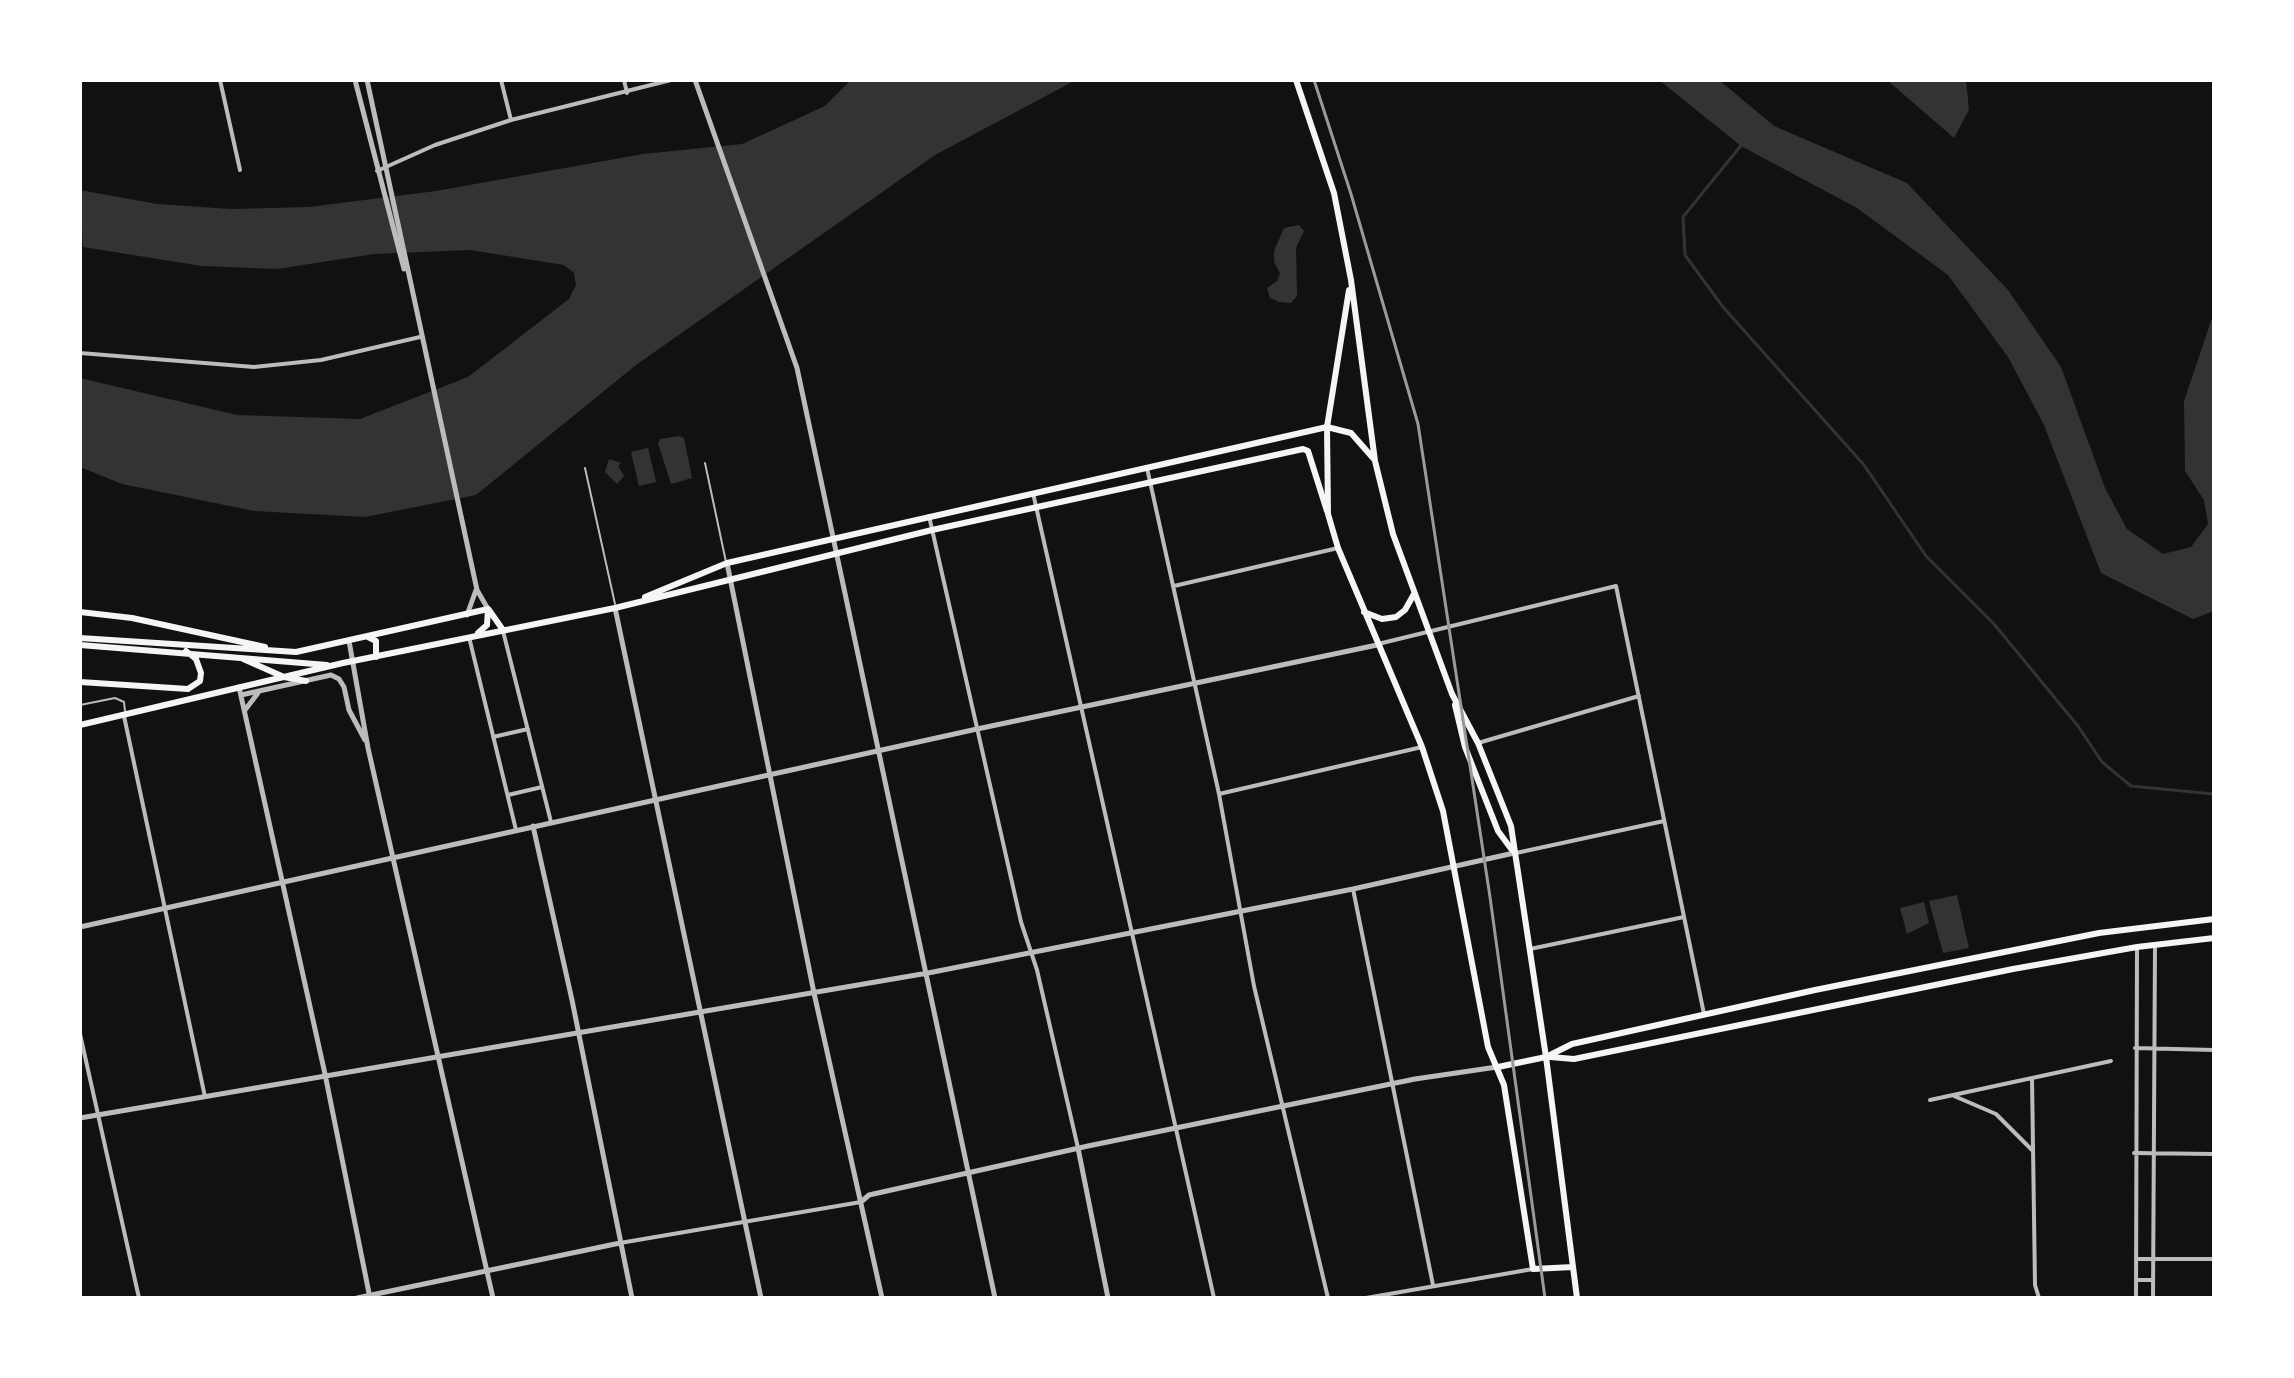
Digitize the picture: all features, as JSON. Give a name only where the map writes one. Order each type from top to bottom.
[{"type":"main road","points":[[1296,80],[1334,193],[1351,280],[1375,461],[1393,534],[1452,694],[1478,743],[1511,826],[1546,1057],[1577,1298]]},
{"type":"main road","points":[[1328,514],[1327,427],[1351,280]]},
{"type":"main road","points":[[632,603],[727,563],[1147,465],[1327,427],[1351,433],[1375,461]]},
{"type":"main road","points":[[80,725],[240,691],[284,677],[351,662],[615,608],[932,530],[1306,449],[1338,548],[1422,747],[1456,867],[1488,1047],[1504,1085],[1533,1269],[1573,1267]]},
{"type":"main road","points":[[1364,612],[1382,619],[1396,617],[1405,610],[1414,594]]},
{"type":"main road","points":[[488,609],[503,630]]},
{"type":"main road","points":[[80,638],[288,652],[488,609]]},
{"type":"main road","points":[[469,637],[487,625],[488,609]]},
{"type":"main road","points":[[80,612],[132,618],[288,652]]},
{"type":"main road","points":[[367,637],[376,641],[376,657]]},
{"type":"main road","points":[[80,645],[186,651],[333,666]]},
{"type":"main road","points":[[80,682],[188,689],[200,681],[201,673],[196,659],[186,651]]},
{"type":"main road","points":[[238,656],[284,677],[306,681]]},
{"type":"main road","points":[[1452,694],[1465,747],[1498,831],[1514,853]]},
{"type":"main road","points":[[1498,1067],[1546,1057],[1572,1044],[1704,1014],[2099,933],[2214,919]]},
{"type":"main road","points":[[1546,1057],[1574,1059],[2137,947],[2214,938]]},
{"type":"main road","points":[[1888,976],[1893,994]]},
{"type":"street","points":[[220,80],[240,170]]},
{"type":"street","points":[[355,80],[402,256],[477,590],[488,609]]},
{"type":"street","points":[[367,80],[387,168],[402,256]]},
{"type":"street","points":[[501,80],[511,120]]},
{"type":"street","points":[[624,80],[627,93]]},
{"type":"street","points":[[377,171],[435,145],[511,120],[671,80]]},
{"type":"street","points":[[695,80],[792,354],[818,452],[877,751],[928,973],[995,1298]]},
{"type":"street","points":[[80,353],[254,367],[321,360],[420,337]]},
{"type":"street","points":[[1147,465],[1219,794],[1239,911],[1328,1298]]},
{"type":"street","points":[[1033,493],[1214,1298]]},
{"type":"street","points":[[929,516],[1021,922],[1078,1148],[1108,1298]]},
{"type":"street","points":[[1174,586],[1338,548]]},
{"type":"street","points":[[727,563],[814,993],[882,1298]]},
{"type":"street","points":[[80,927],[977,729],[1377,645],[1405,636],[1429,634],[1616,586],[1704,1014]]},
{"type":"street","points":[[467,615],[477,590]]},
{"type":"street","points":[[615,608],[761,1298]]},
{"type":"street","points":[[503,630],[551,822]]},
{"type":"street","points":[[469,637],[516,830]]},
{"type":"street","points":[[349,641],[368,748],[493,1298]]},
{"type":"street","points":[[368,748],[349,710],[339,679],[331,675],[260,691],[240,691],[325,1074],[370,1297]]},
{"type":"street","points":[[244,711],[260,691]]},
{"type":"street","points":[[1478,743],[1639,696]]},
{"type":"street","points":[[124,716],[205,1097]]},
{"type":"street","points":[[493,737],[528,729]]},
{"type":"street","points":[[1219,794],[1422,747]]},
{"type":"street","points":[[508,795],[542,787]]},
{"type":"street","points":[[80,1118],[928,973],[1353,889],[1664,821]]},
{"type":"street","points":[[533,826],[632,1298]]},
{"type":"street","points":[[1353,889],[1433,1285]]},
{"type":"street","points":[[1529,950],[1684,917]]},
{"type":"street","points":[[2153,1298],[2155,945]]},
{"type":"street","points":[[2136,1298],[2134,1153],[2137,947]]},
{"type":"street","points":[[80,1034],[139,1298]]},
{"type":"street","points":[[2135,1048],[2214,1050]]},
{"type":"street","points":[[1930,1100],[2111,1061]]},
{"type":"street","points":[[357,1298],[729,1222],[746,1224],[861,1202],[869,1195],[1078,1148],[1394,1084],[1498,1067]]},
{"type":"street","points":[[2032,1078],[2035,1285],[2039,1298]]},
{"type":"street","points":[[1952,1095],[1996,1114],[2033,1151]]},
{"type":"street","points":[[2134,1153],[2214,1154]]},
{"type":"street","points":[[2136,1259],[2214,1259]]},
{"type":"street","points":[[1366,1298],[1533,1269]]},
{"type":"street","points":[[2136,1280],[2152,1280]]},
{"type":"lane","points":[[705,463],[727,563]]},
{"type":"lane","points":[[585,468],[615,608]]},
{"type":"lane","points":[[80,705],[115,698],[124,702],[124,716]]},
{"type":"shaded area","points":[[851,80],[1076,80],[935,155],[636,365],[476,495],[365,517],[254,511],[122,484],[80,467],[80,378],[237,415],[360,419],[468,377],[569,299],[576,285],[574,273],[564,265],[470,250],[374,254],[277,269],[202,266],[83,247],[80,190],[157,204],[231,209],[309,207],[436,191],[643,154],[742,144],[825,106]]},
{"type":"shaded area","points":[[1659,80],[1719,80],[1774,126],[1907,183],[2008,290],[2061,367],[2105,488],[2127,529],[2163,554],[2191,547],[2208,524],[2204,500],[2185,471],[2184,401],[2214,312],[2214,611],[2193,619],[2101,573],[2044,425],[2008,357],[1948,275],[1857,208],[1741,146]]},
{"type":"shaded area","points":[[1887,80],[1966,80],[1969,110],[1954,138]]},
{"type":"shaded area","points":[[1299,225],[1304,231],[1296,248],[1297,296],[1291,303],[1279,302],[1270,298],[1267,288],[1277,281],[1280,273],[1274,262],[1274,251],[1284,228]]},
{"type":"shaded area","points":[[684,438],[692,478],[671,484],[658,443],[660,439]]},
{"type":"shaded area","points":[[648,448],[656,482],[639,486],[631,452]]},
{"type":"shaded area","points":[[609,459],[621,463],[618,466],[624,476],[617,484],[605,472]]},
{"type":"shaded area","points":[[1957,895],[1969,948],[1943,953],[1929,901]]},
{"type":"shaded area","points":[[1924,902],[1929,923],[1907,934],[1900,908]]},
{"type":"waterway","points":[[1743,143],[1683,217],[1685,255],[1723,307],[1864,465],[1926,556],[1994,624],[2078,726],[2102,762],[2131,786],[2214,794]]},
{"type":"railway","points":[[1314,80],[1351,194],[1418,424],[1490,897],[1545,1298]]}]
